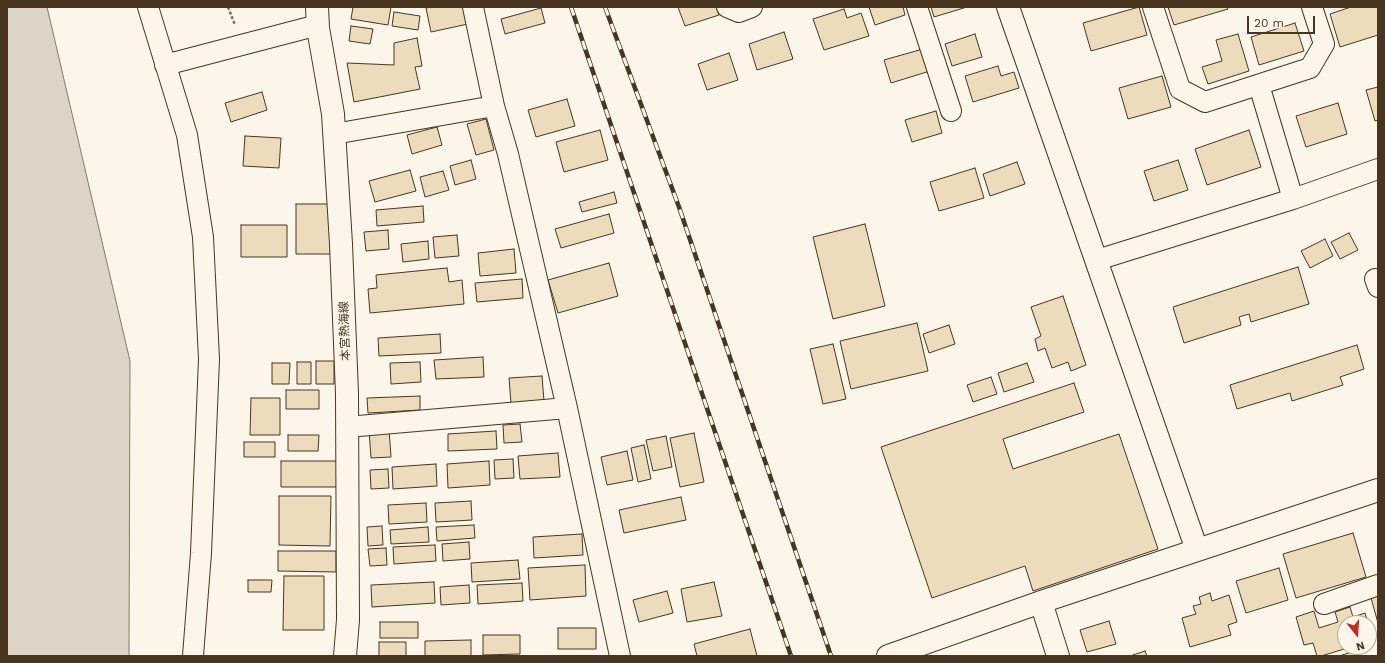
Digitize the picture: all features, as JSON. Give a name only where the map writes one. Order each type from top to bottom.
[{"type":"street","points":[[148,7],[187,135],[203,237],[209,359],[201,553],[193,656]]},
{"type":"street","points":[[473,7],[494,106],[508,154],[567,408],[620,656]]},
{"type":"street","points":[[727,7],[739,12],[752,7]]},
{"type":"street","points":[[917,7],[951,111]]},
{"type":"street","points":[[1008,7],[1097,260],[1196,550]]},
{"type":"street","points":[[1153,7],[1180,89],[1205,102],[1310,68],[1324,44],[1312,7]]},
{"type":"street","points":[[165,65],[317,16]]},
{"type":"street","name":"本宮熱海線","points":[[317,16],[333,114],[341,244],[347,393],[348,620],[345,656]]},
{"type":"street","points":[[1259,85],[1293,199]]},
{"type":"street","points":[[334,134],[494,106]]},
{"type":"street","points":[[1097,260],[1293,199],[1378,169]]},
{"type":"street","points":[[347,427],[567,408]]},
{"type":"street","points":[[888,656],[1042,602],[1378,490]]},
{"type":"street","points":[[1324,604],[1378,585]]},
{"type":"street","points":[[1042,602],[1058,656]]},
{"type":"shaded area","points":[[7,7],[47,7],[130,361],[129,656],[7,656]]},
{"type":"building","points":[[353,7],[391,7],[388,25],[351,19]]},
{"type":"building","points":[[465,7],[468,24],[431,32],[426,8]]},
{"type":"building","points":[[678,7],[716,7],[719,15],[685,26]]},
{"type":"building","points":[[869,7],[903,7],[905,15],[875,25]]},
{"type":"building","points":[[931,7],[967,7],[934,17]]},
{"type":"building","points":[[1139,7],[1147,35],[1091,51],[1083,23]]},
{"type":"building","points":[[1168,7],[1227,7],[1228,9],[1174,25]]},
{"type":"building","points":[[1351,7],[1378,7],[1378,35],[1340,47],[1330,14]]},
{"type":"building","points":[[541,8],[545,23],[505,34],[501,19]]},
{"type":"building","points":[[844,9],[847,18],[861,13],[869,36],[824,50],[813,19]]},
{"type":"building","points":[[394,12],[420,16],[418,30],[392,26]]},
{"type":"building","points":[[1295,23],[1304,51],[1259,65],[1251,37]]},
{"type":"building","points":[[351,26],[373,29],[370,44],[349,41]]},
{"type":"building","points":[[784,32],[793,59],[757,70],[749,44]]},
{"type":"building","points":[[975,34],[982,57],[952,66],[945,44]]},
{"type":"building","points":[[1238,34],[1249,71],[1208,84],[1202,67],[1222,61],[1216,40]]},
{"type":"building","points":[[417,38],[422,66],[415,67],[420,89],[354,102],[347,63],[394,65],[394,43]]},
{"type":"building","points":[[923,49],[930,71],[891,83],[884,60]]},
{"type":"building","points":[[729,53],[738,80],[707,90],[698,64]]},
{"type":"building","points":[[998,66],[1001,76],[1014,72],[1019,88],[973,102],[965,76]]},
{"type":"building","points":[[1162,76],[1171,107],[1128,119],[1119,88]]},
{"type":"building","points":[[1378,87],[1378,120],[1375,121],[1366,90]]},
{"type":"building","points":[[262,92],[267,110],[231,122],[225,103]]},
{"type":"building","points":[[567,99],[575,126],[536,137],[528,110]]},
{"type":"building","points":[[1338,103],[1347,134],[1306,147],[1296,116]]},
{"type":"building","points":[[936,111],[942,133],[912,142],[905,120]]},
{"type":"building","points":[[486,119],[494,150],[476,155],[467,124]]},
{"type":"building","points":[[437,127],[442,145],[412,154],[407,135]]},
{"type":"building","points":[[600,130],[608,160],[564,172],[556,142]]},
{"type":"building","points":[[1249,130],[1261,167],[1207,185],[1195,149]]},
{"type":"building","points":[[245,136],[281,138],[279,168],[243,166]]},
{"type":"building","points":[[471,160],[476,179],[455,185],[450,166]]},
{"type":"building","points":[[1178,160],[1188,190],[1154,201],[1144,171]]},
{"type":"building","points":[[1017,162],[1025,184],[990,196],[983,174]]},
{"type":"building","points":[[975,168],[984,198],[939,211],[930,182]]},
{"type":"building","points":[[410,170],[416,191],[375,202],[369,181]]},
{"type":"building","points":[[443,171],[449,190],[425,197],[420,177]]},
{"type":"building","points":[[614,192],[617,203],[582,212],[579,202]]},
{"type":"building","points":[[296,204],[333,204],[332,254],[296,254]]},
{"type":"building","points":[[423,206],[424,222],[377,226],[376,210]]},
{"type":"building","points":[[609,214],[614,233],[561,248],[555,229]]},
{"type":"building","points":[[865,224],[885,306],[833,319],[813,237]]},
{"type":"building","points":[[241,225],[287,225],[287,257],[241,257]]},
{"type":"building","points":[[388,230],[389,249],[366,251],[364,232]]},
{"type":"building","points":[[1349,233],[1358,250],[1340,259],[1331,242]]},
{"type":"building","points":[[457,235],[459,256],[435,258],[433,237]]},
{"type":"building","points":[[1325,239],[1333,256],[1310,268],[1301,251]]},
{"type":"building","points":[[428,241],[429,259],[403,262],[401,244]]},
{"type":"building","points":[[514,249],[516,273],[480,276],[478,253]]},
{"type":"building","points":[[609,263],[618,296],[558,313],[548,280]]},
{"type":"building","points":[[1298,267],[1309,304],[1251,322],[1249,314],[1239,317],[1241,325],[1184,343],[1173,307]]},
{"type":"building","points":[[447,268],[449,282],[462,280],[464,304],[370,313],[368,289],[377,288],[376,275]]},
{"type":"building","points":[[522,279],[523,298],[477,302],[475,283]]},
{"type":"building","points":[[1063,296],[1086,365],[1071,371],[1068,362],[1052,368],[1045,348],[1038,351],[1035,339],[1041,336],[1031,307]]},
{"type":"building","points":[[917,323],[928,371],[851,389],[840,341]]},
{"type":"building","points":[[949,325],[955,344],[929,353],[923,334]]},
{"type":"building","points":[[440,334],[441,353],[379,356],[378,338]]},
{"type":"building","points":[[833,344],[846,399],[823,404],[810,349]]},
{"type":"building","points":[[1357,345],[1364,369],[1340,377],[1343,385],[1292,401],[1290,393],[1237,409],[1230,385]]},
{"type":"building","points":[[483,357],[484,377],[436,379],[434,360]]},
{"type":"building","points":[[316,361],[334,361],[334,384],[316,384]]},
{"type":"building","points":[[297,362],[311,362],[311,384],[297,384]]},
{"type":"building","points":[[420,362],[421,382],[391,384],[390,363]]},
{"type":"building","points":[[272,363],[290,363],[289,384],[272,384]]},
{"type":"building","points":[[1027,363],[1034,382],[1004,392],[998,373]]},
{"type":"building","points":[[542,376],[544,401],[511,403],[509,378]]},
{"type":"building","points":[[991,377],[997,394],[973,402],[967,385]]},
{"type":"building","points":[[1074,383],[1084,412],[1003,439],[1013,469],[1119,434],[1158,549],[1033,591],[1025,566],[932,598],[881,447]]},
{"type":"building","points":[[286,390],[319,390],[319,409],[286,409]]},
{"type":"building","points":[[420,396],[420,410],[368,413],[367,398]]},
{"type":"building","points":[[251,398],[280,398],[280,435],[250,435]]},
{"type":"building","points":[[520,424],[522,442],[504,443],[503,425]]},
{"type":"building","points":[[389,429],[391,457],[371,458],[369,430]]},
{"type":"building","points":[[496,431],[497,449],[448,451],[448,434]]},
{"type":"building","points":[[694,433],[704,482],[680,487],[670,438]]},
{"type":"building","points":[[288,435],[319,435],[318,451],[288,451]]},
{"type":"building","points":[[666,436],[672,467],[653,471],[646,440]]},
{"type":"building","points":[[244,442],[275,442],[275,457],[244,457]]},
{"type":"building","points":[[644,445],[651,479],[638,482],[631,448]]},
{"type":"building","points":[[627,451],[633,480],[607,485],[601,457]]},
{"type":"building","points":[[558,453],[560,477],[520,479],[518,456]]},
{"type":"building","points":[[513,459],[514,478],[495,479],[494,460]]},
{"type":"building","points":[[281,461],[338,461],[338,487],[281,487]]},
{"type":"building","points":[[489,461],[490,485],[448,488],[447,464]]},
{"type":"building","points":[[436,464],[437,486],[393,489],[392,467]]},
{"type":"building","points":[[388,469],[389,488],[371,489],[370,470]]},
{"type":"building","points":[[279,496],[331,496],[330,546],[279,545]]},
{"type":"building","points":[[681,497],[686,520],[624,533],[619,510]]},
{"type":"building","points":[[471,501],[472,520],[436,522],[435,503]]},
{"type":"building","points":[[426,503],[427,522],[389,524],[388,505]]},
{"type":"building","points":[[474,525],[475,538],[437,541],[436,527]]},
{"type":"building","points":[[382,526],[383,545],[368,546],[367,527]]},
{"type":"building","points":[[428,527],[429,542],[391,544],[390,530]]},
{"type":"building","points":[[1353,533],[1366,577],[1296,598],[1283,554]]},
{"type":"building","points":[[582,534],[583,555],[534,558],[533,537]]},
{"type":"building","points":[[469,542],[470,559],[443,561],[442,544]]},
{"type":"building","points":[[435,545],[436,561],[394,564],[393,547]]},
{"type":"building","points":[[386,548],[387,565],[370,566],[368,549]]},
{"type":"building","points":[[278,551],[336,551],[336,572],[278,571]]},
{"type":"building","points":[[518,560],[520,579],[472,582],[471,563]]},
{"type":"building","points":[[585,565],[586,596],[530,600],[528,568]]},
{"type":"building","points":[[1279,568],[1288,600],[1246,613],[1236,581]]},
{"type":"building","points":[[284,576],[324,576],[324,630],[283,630]]},
{"type":"building","points":[[248,580],[272,580],[271,592],[248,592]]},
{"type":"building","points":[[434,582],[435,603],[372,607],[371,585]]},
{"type":"building","points":[[714,582],[722,616],[687,622],[681,589]]},
{"type":"building","points":[[522,583],[523,601],[478,604],[477,585]]},
{"type":"building","points":[[469,585],[470,603],[441,605],[440,587]]},
{"type":"building","points":[[667,591],[673,613],[639,622],[633,600]]},
{"type":"building","points":[[1210,593],[1212,601],[1229,595],[1237,622],[1228,625],[1231,635],[1190,647],[1182,618],[1196,614],[1193,606],[1201,604],[1199,597]]},
{"type":"building","points":[[1378,596],[1378,623],[1377,615],[1371,598]]},
{"type":"building","points":[[1350,607],[1352,615],[1337,615],[1337,619],[1335,612]]},
{"type":"building","points":[[1314,611],[1319,628],[1337,622],[1337,651],[1317,656],[1313,643],[1304,645],[1296,617]]},
{"type":"building","points":[[1109,621],[1116,644],[1087,652],[1080,630]]},
{"type":"building","points":[[380,622],[418,622],[418,638],[380,638]]},
{"type":"building","points":[[558,628],[596,628],[596,649],[558,649]]},
{"type":"building","points":[[750,629],[757,656],[697,656],[694,644]]},
{"type":"building","points":[[483,635],[520,635],[520,654],[483,655]]},
{"type":"building","points":[[471,640],[471,656],[425,656],[425,641]]},
{"type":"building","points":[[379,642],[406,642],[406,656],[379,656]]},
{"type":"building","points":[[1145,651],[1147,656],[1130,656]]},
{"type":"building","points":[[1360,655],[1360,656],[1339,656]]},
{"type":"railway","points":[[571,7],[791,656]]},
{"type":"railway","points":[[605,7],[679,207],[831,656]]}]
